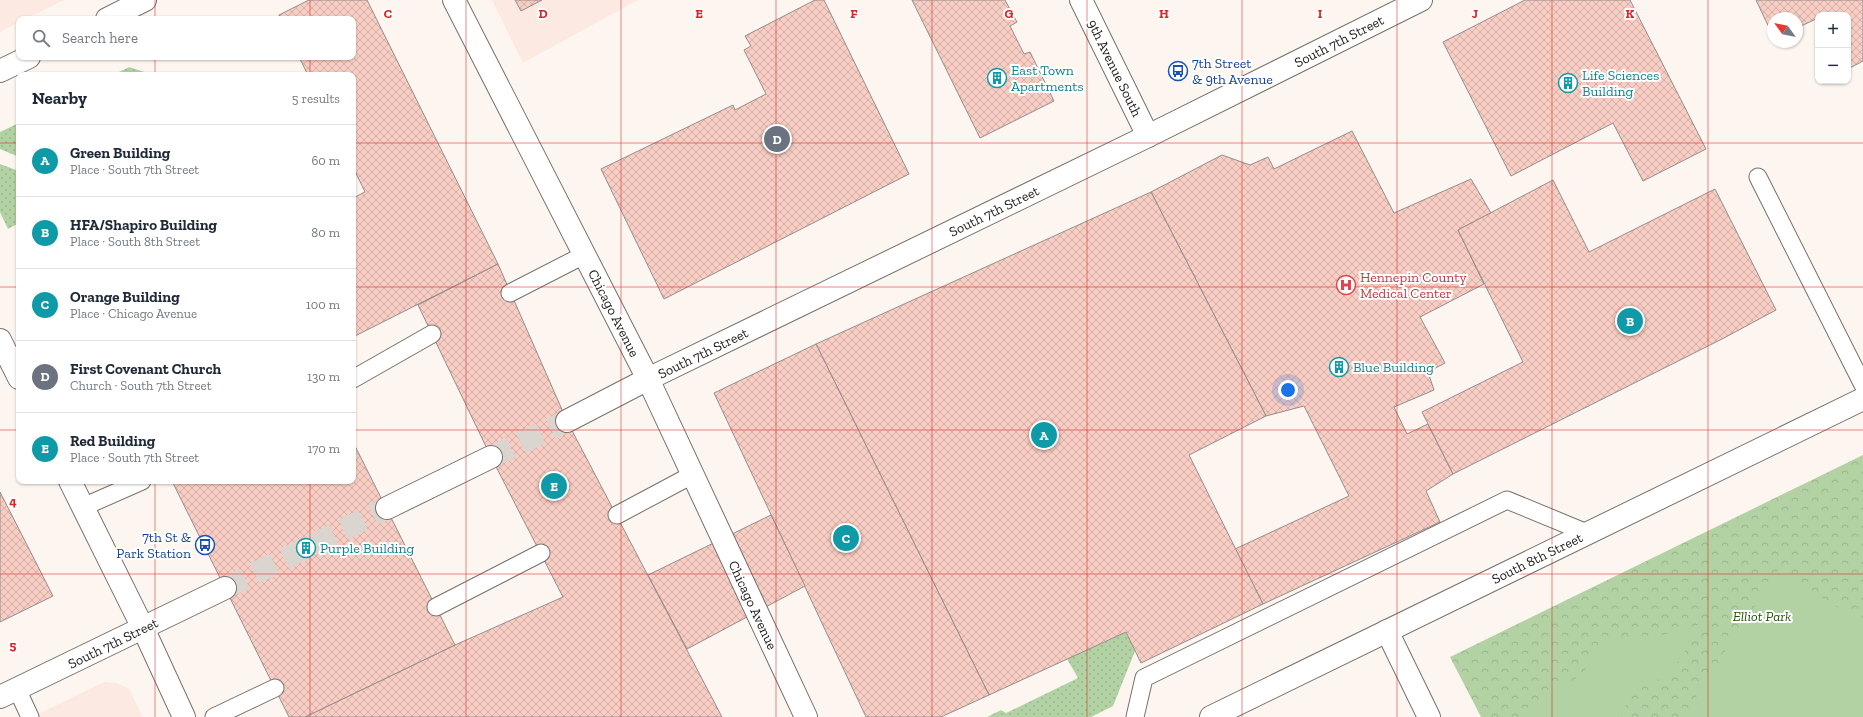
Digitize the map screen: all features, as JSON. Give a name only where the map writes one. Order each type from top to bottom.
[{"type":"main road","points":[[113,16],[145,0]]},
{"type":"main road","name":"Chicago Avenue","points":[[454,0],[648,380],[806,717]]},
{"type":"main road","name":"9th Avenue South","points":[[1081,0],[1148,136]]},
{"type":"main road","name":"South 7th Street","points":[[567,421],[1148,136],[1421,0]]},
{"type":"main road","points":[[0,72],[23,60]]},
{"type":"main road","points":[[0,340],[16,372]]},
{"type":"main road","name":"South 8th Street","points":[[1211,717],[1863,398]]},
{"type":"main road","points":[[387,508],[491,457]]},
{"type":"main road","points":[[72,484],[143,628],[184,717]]},
{"type":"main road","name":"South 7th Street","points":[[8,693],[225,588]]},
{"type":"main road","points":[[1387,631],[1429,717]]},
{"type":"lane","points":[[1758,177],[1863,384]]},
{"type":"lane","points":[[510,293],[584,255]]},
{"type":"lane","points":[[356,377],[432,334]]},
{"type":"lane","points":[[617,515],[692,474]]},
{"type":"lane","points":[[83,507],[135,484]]},
{"type":"lane","points":[[1135,717],[1144,678],[1507,500],[1587,534]]},
{"type":"lane","points":[[436,607],[541,553]]},
{"type":"lane","points":[[214,717],[275,688]]},
{"type":"lane","points":[[8,693],[30,717]]},
{"type":"shaded area","points":[[0,0],[64,0],[32,16],[16,16],[16,24],[0,32]]},
{"type":"shaded area","points":[[492,0],[638,0],[523,63]]},
{"type":"shaded area","points":[[104,682],[117,683],[129,689],[143,717],[32,717]]},
{"type":"green space","points":[[129,67],[145,72],[119,72]]},
{"type":"green space","points":[[16,124],[16,156],[0,149],[0,132]]},
{"type":"green space","points":[[0,164],[16,170],[16,225],[8,229],[0,212]]},
{"type":"green space","name":"Elliot Park","points":[[1863,455],[1863,717],[1481,717],[1450,657]]},
{"type":"green space","points":[[1779,569],[1863,624],[1863,717],[1683,717]]},
{"type":"green space","points":[[1704,623],[1668,676],[1638,686],[1618,717],[1529,717],[1525,709],[1580,676],[1609,639],[1642,641]]},
{"type":"green space","points":[[1126,632],[1135,651],[1113,706],[1091,717],[987,717],[1001,710],[1006,713],[1078,678],[1067,659]]},
{"type":"building","points":[[309,0],[367,0],[498,264],[356,335],[356,196],[365,192],[356,173],[356,72],[306,72],[300,60],[356,60],[356,16],[279,15]]},
{"type":"building","points":[[515,0],[542,0],[521,11]]},
{"type":"building","points":[[815,0],[824,0],[909,174],[664,299],[601,169],[733,105],[735,110],[766,94],[744,50],[751,46],[745,36]]},
{"type":"building","name":"East Town Apartments","points":[[912,0],[1005,0],[1017,22],[1010,26],[1024,54],[1030,52],[1054,101],[980,138]]},
{"type":"building","name":"Life Sciences Building","points":[[1525,0],[1630,0],[1706,149],[1643,181],[1613,123],[1511,176],[1443,42]]},
{"type":"building","points":[[1756,0],[1863,0],[1863,61],[1851,67],[1851,12],[1815,12],[1815,19],[1803,25],[1803,12],[1767,12],[1767,23]]},
{"type":"building","name":"Blue Building","points":[[1352,131],[1394,213],[1471,179],[1491,213],[1458,230],[1484,284],[1420,317],[1445,363],[1428,372],[1434,390],[1394,407],[1407,434],[1428,424],[1453,474],[1426,491],[1440,522],[1263,604],[1235,549],[1349,496],[1304,406],[1266,416],[1151,192],[1222,155],[1250,165],[1268,157],[1274,169]]},
{"type":"building","points":[[1553,180],[1589,252],[1715,189],[1776,310],[1722,339],[1453,474],[1422,412],[1523,362],[1458,230]]},
{"type":"building","points":[[1151,192],[1266,416],[1189,455],[1263,604],[1141,663],[1126,632],[989,695],[816,344]]},
{"type":"building","points":[[498,264],[567,421],[722,717],[305,717],[455,645],[563,597],[491,457],[418,305]]},
{"type":"building","points":[[816,344],[989,695],[941,717],[866,717],[714,393]]},
{"type":"building","name":"Purple Building","points":[[356,448],[455,645],[305,717],[289,717],[173,484],[356,484]]},
{"type":"building","points":[[0,492],[53,596],[0,622]]},
{"type":"building","points":[[771,515],[805,586],[687,649],[648,575]]},
{"type":"tunnel","points":[[491,457],[567,421]]},
{"type":"tunnel","points":[[225,588],[387,508]]},
{"type":"place","name":"7th Street & 9th Avenue","points":[[1178,71]]},
{"type":"place","name":"East Town Apartments","points":[[997,78]]},
{"type":"place","name":"Life Sciences Building","points":[[1568,83]]},
{"type":"place","name":"First Covenant Church","points":[[777,139]]},
{"type":"place","name":"Hennepin County Medical Center","points":[[1346,285]]},
{"type":"place","name":"HFA/Shapiro Building","points":[[1630,321]]},
{"type":"place","name":"Blue Building","points":[[1339,367]]},
{"type":"place","name":"Green Building","points":[[1044,435]]},
{"type":"place","name":"Red Building","points":[[554,486]]},
{"type":"place","name":"Orange Building","points":[[846,538]]},
{"type":"place","name":"7th St & Park Station","points":[[205,545]]},
{"type":"place","name":"Purple Building","points":[[306,548]]}]
